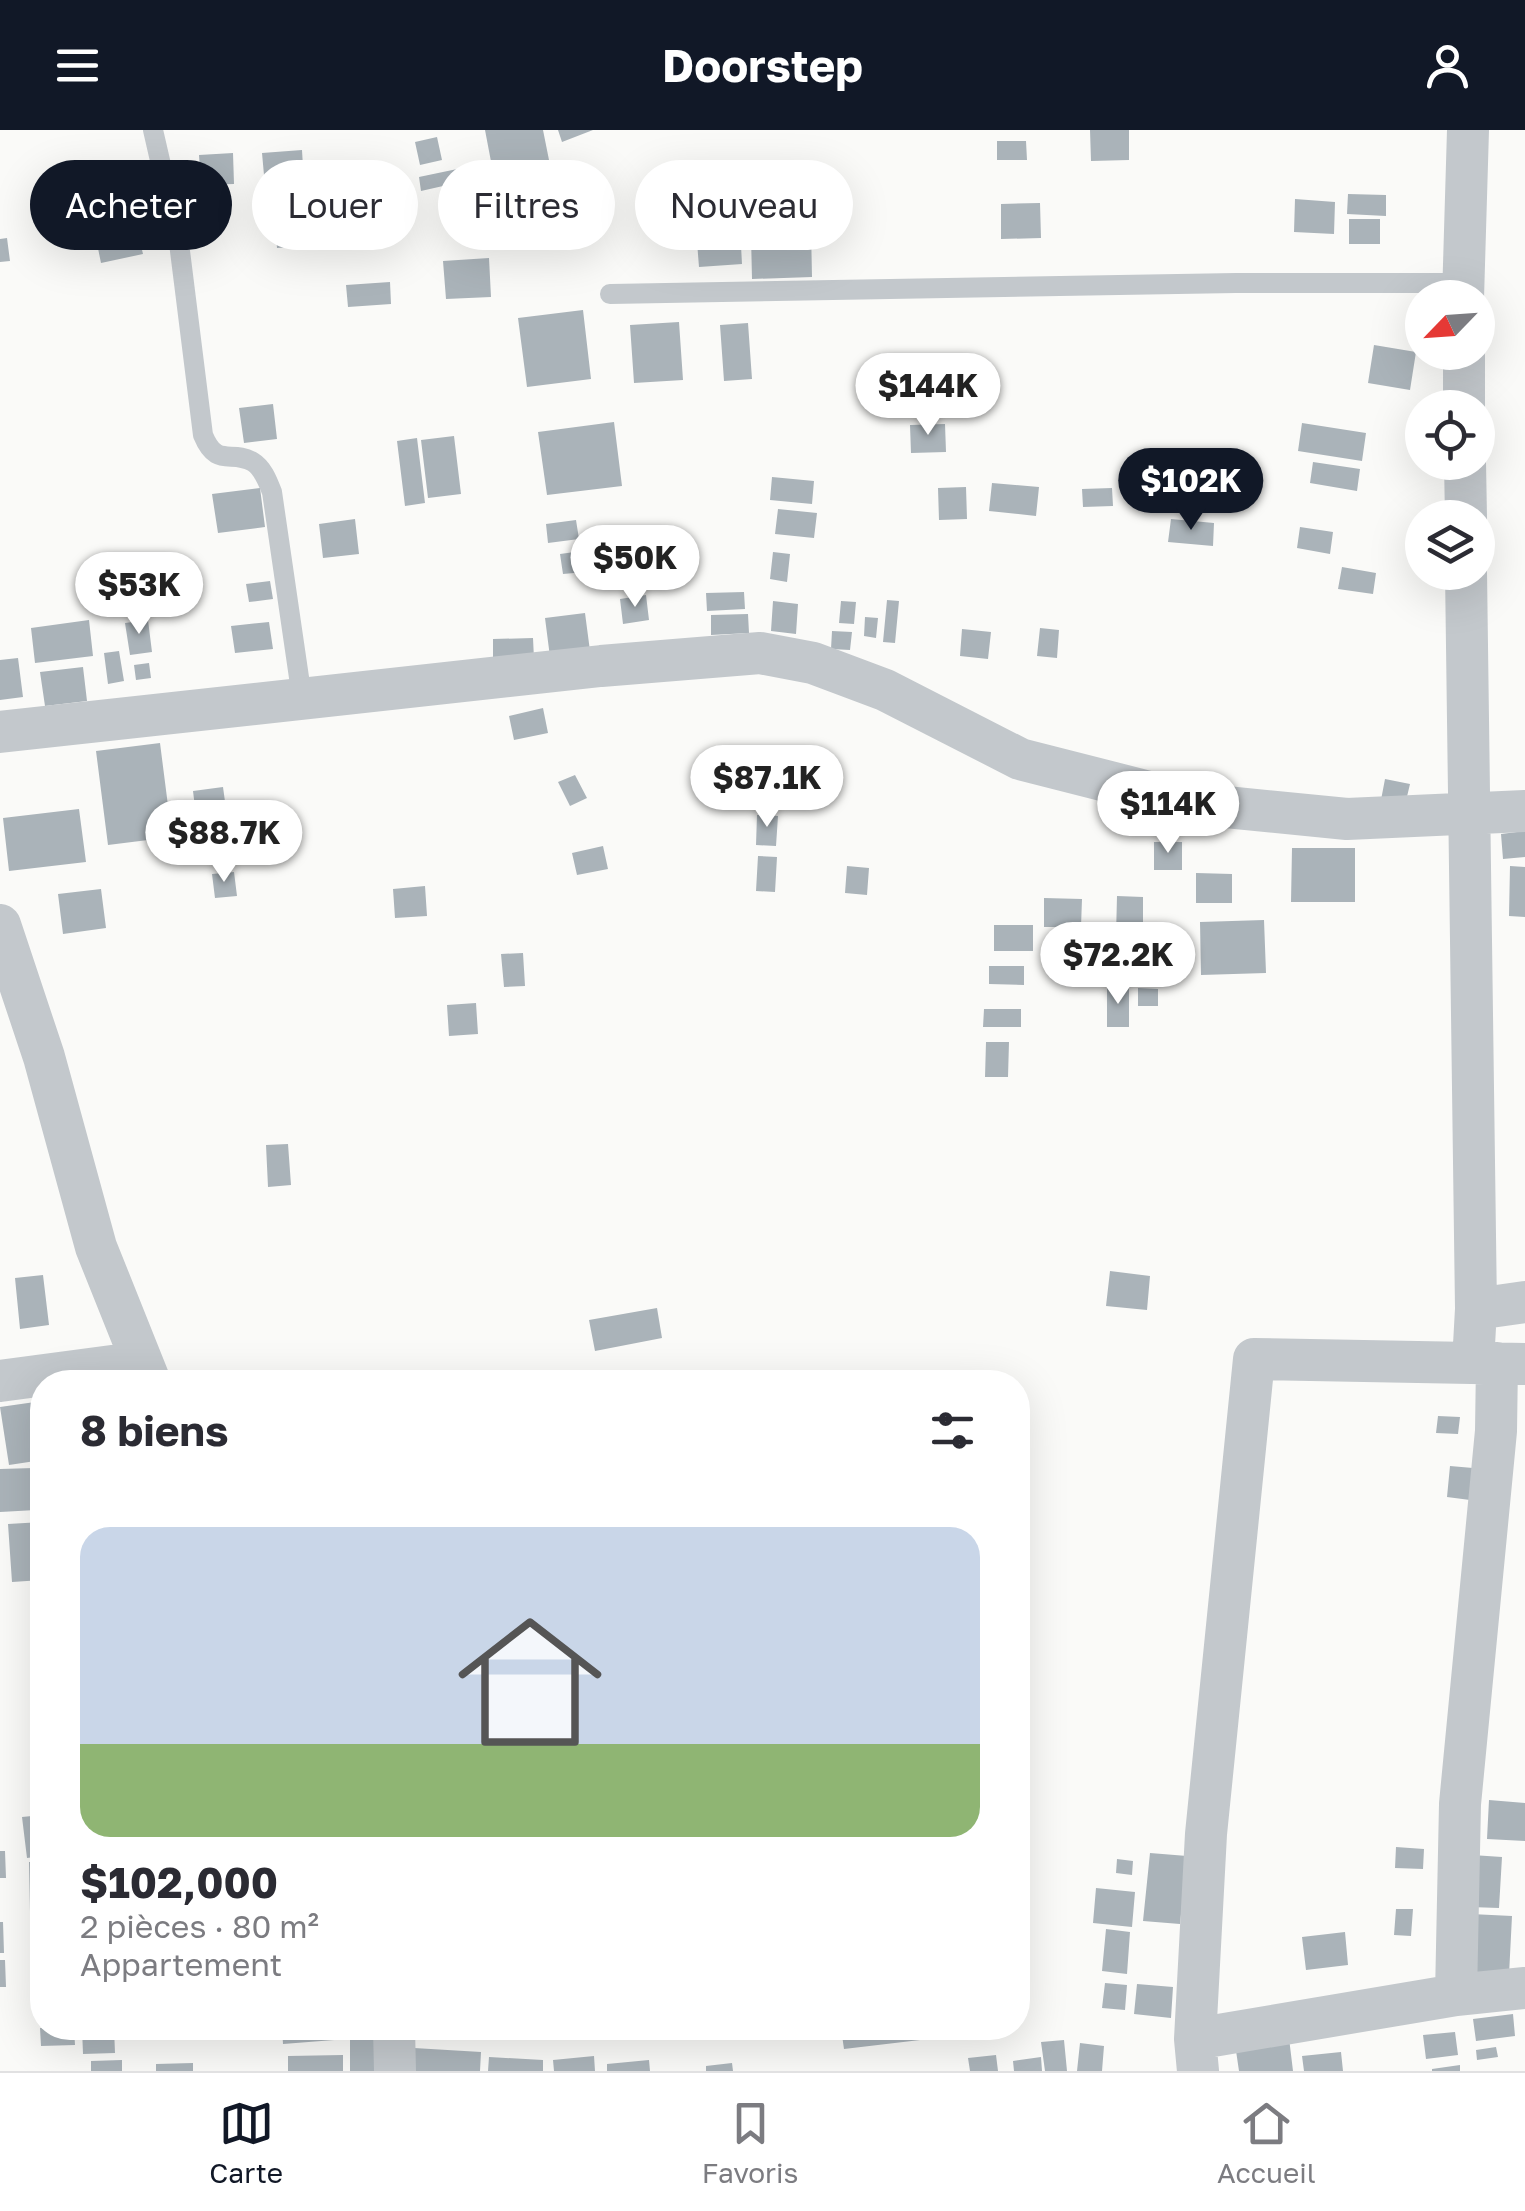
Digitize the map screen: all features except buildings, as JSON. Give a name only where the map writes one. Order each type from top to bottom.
[{"type":"street","points":[[1463,280],[1468,130]]},
{"type":"street","points":[[1456,1995],[1460,1804],[1496,1431],[1498,1363],[1476,1310],[1466,590]]},
{"type":"street","points":[[0,732],[601,666],[760,653],[813,663],[885,690],[1020,758],[1196,804],[1347,819],[1525,812]]},
{"type":"street","points":[[0,925],[44,1058],[96,1247],[145,1370]]},
{"type":"street","points":[[1476,1310],[1525,1302]]},
{"type":"street","points":[[1498,1363],[1254,1359],[1208,1816],[1196,2055],[1456,1995],[1525,1988]]},
{"type":"street","points":[[0,1381],[30,1379]]},
{"type":"street","points":[[394,2040],[395,2071]]},
{"type":"lane","points":[[153,130],[179,243],[203,435],[209,449],[220,456],[252,462],[264,474],[272,492],[302,698]]},
{"type":"lane","points":[[610,294],[1236,284],[1405,288]]}]
